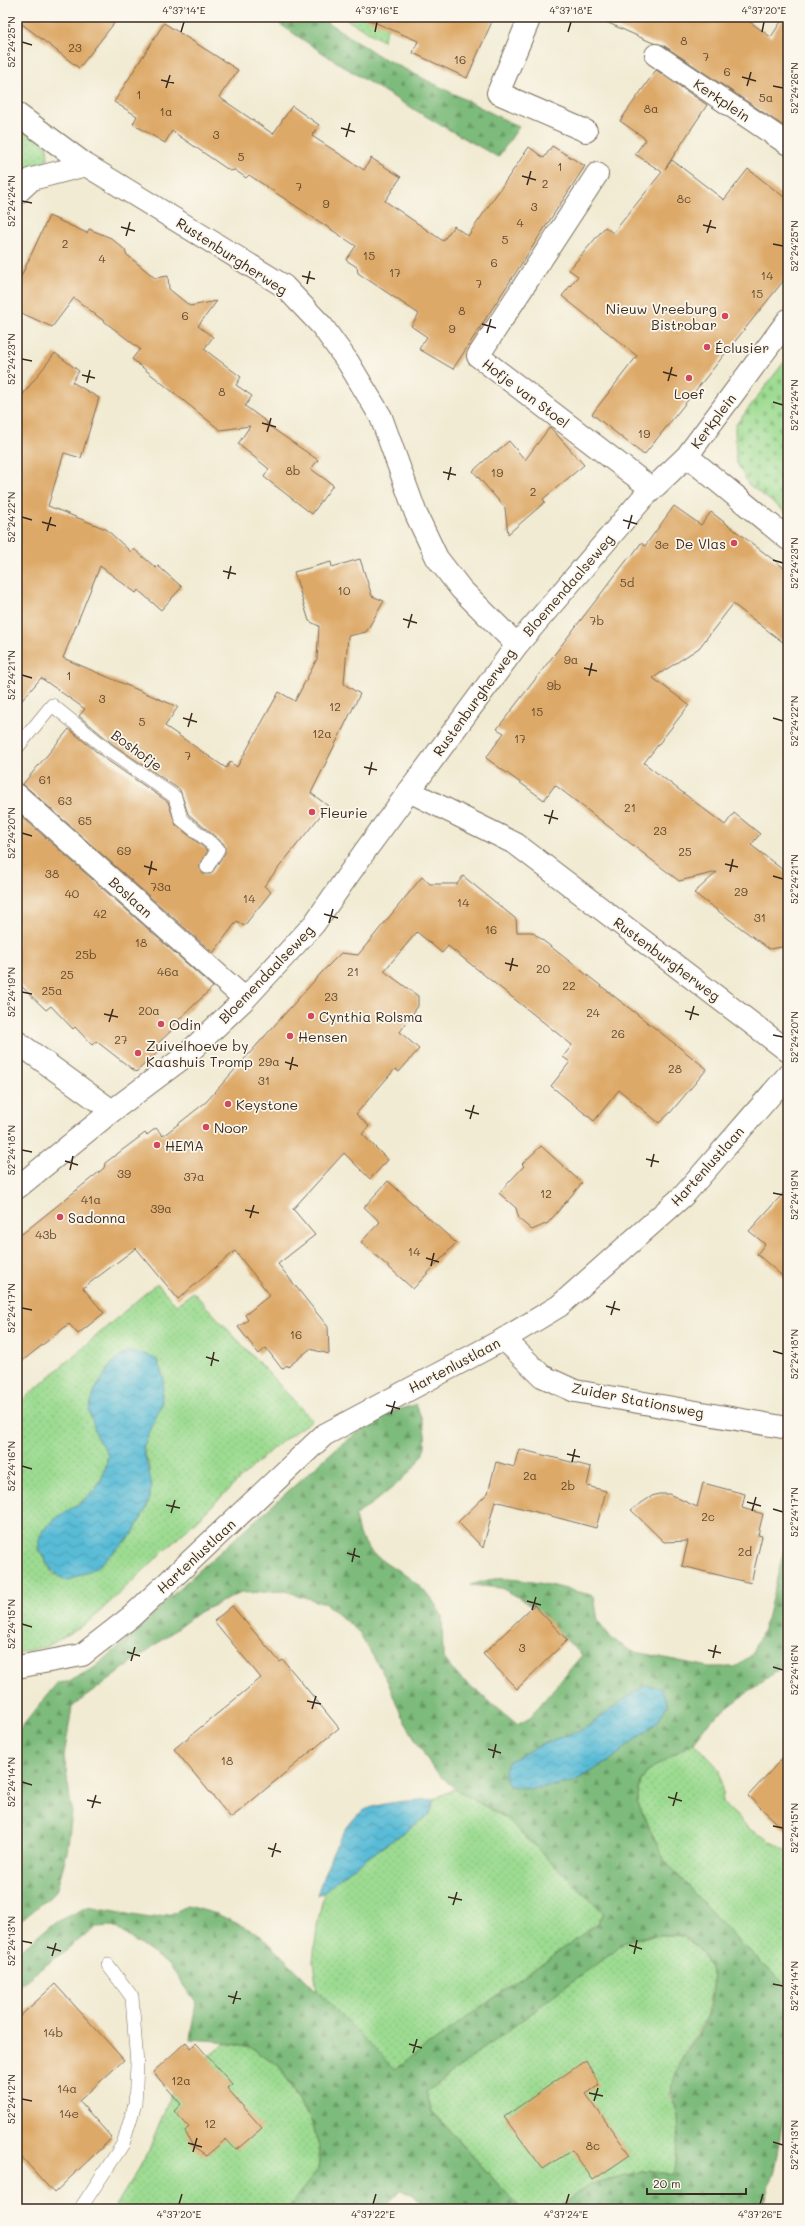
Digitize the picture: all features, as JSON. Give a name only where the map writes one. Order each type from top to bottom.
[{"type":"street","points":[[530,17],[498,93],[586,131]]},
{"type":"street","name":"Kerkplein","points":[[656,55],[788,144]]},
{"type":"street","name":"Rustenburgherweg","points":[[17,114],[86,165],[284,286],[322,326],[348,362],[381,417],[416,514],[437,558],[461,589],[517,645],[409,791],[516,844],[788,1051]]},
{"type":"street","points":[[17,193],[32,179],[86,165]]},
{"type":"street","name":"Hofje van Stoel","points":[[597,174],[478,356],[652,489]]},
{"type":"street","name":"Kerkplein","points":[[788,320],[687,456],[788,539]]},
{"type":"street","name":"Bloemendaalseweg","points":[[517,645],[652,489],[687,456]]},
{"type":"street","name":"Bloemendaalseweg","points":[[17,1188],[112,1111],[184,1057],[245,999],[314,924],[409,791]]},
{"type":"street","name":"Boslaan","points":[[17,795],[245,999]]},
{"type":"street","points":[[17,1042],[112,1111]]},
{"type":"street","name":"Hartenlustlaan","points":[[17,1667],[82,1656],[132,1616],[324,1435],[504,1338],[559,1306],[684,1196],[788,1075]]},
{"type":"street","name":"Zuider Stationsweg","points":[[504,1338],[542,1376],[575,1391],[788,1428]]},
{"type":"lane","name":"Boshofje","points":[[17,748],[52,705],[109,750],[175,797],[181,819],[218,849],[206,867]]},
{"type":"lane","points":[[80,2209],[123,2144],[134,2104],[137,2065],[132,1997],[108,1965]]},
{"type":"green space","points":[[270,17],[319,17],[381,57],[519,127],[498,157],[382,90],[325,55]]},
{"type":"green space","points":[[342,17],[391,17],[383,41]]},
{"type":"green space","points":[[17,124],[47,146],[48,158],[17,182]]},
{"type":"green space","points":[[788,357],[788,514],[748,484],[736,461],[735,426]]},
{"type":"green space","points":[[157,1283],[176,1305],[193,1292],[312,1420],[274,1447],[90,1621],[48,1646],[17,1653],[17,1405]],"holes":[[[129,1351],[161,1405],[143,1448],[149,1466],[147,1507],[132,1535],[96,1568],[54,1575],[39,1551],[40,1536],[94,1491],[105,1472],[108,1454],[97,1438],[95,1390],[112,1363]]]},
{"type":"green space","points":[[416,1404],[422,1419],[425,1446],[422,1456],[407,1475],[385,1494],[355,1516],[359,1535],[373,1554],[411,1579],[430,1596],[442,1616],[443,1657],[457,1675],[517,1724],[530,1717],[582,1655],[526,1601],[501,1588],[470,1585],[494,1579],[517,1580],[558,1587],[594,1596],[598,1621],[612,1639],[631,1651],[708,1667],[734,1667],[752,1655],[767,1619],[788,1533],[788,1662],[710,1721],[694,1742],[648,1771],[641,1781],[637,1802],[665,1861],[734,1937],[788,1986],[788,2091],[774,2171],[761,2209],[556,2209],[588,2185],[642,2171],[673,2174],[677,2152],[679,2123],[672,2094],[672,2083],[681,2060],[707,2018],[713,1987],[712,1977],[705,1958],[692,1943],[682,1936],[648,1936],[628,1940],[426,2092],[432,2112],[521,2209],[427,2209],[411,2193],[401,2190],[383,2209],[288,2209],[318,2169],[320,2149],[312,2123],[279,2066],[251,2048],[219,2041],[190,2039],[196,2003],[169,1965],[113,1926],[96,1927],[17,1987],[17,1954],[51,1925],[87,1907],[150,1918],[171,1914],[187,1906],[217,1914],[261,1935],[395,2069],[598,1923],[604,1913],[507,1819],[455,1789],[432,1767],[402,1717],[388,1682],[359,1632],[326,1604],[285,1591],[241,1593],[199,1612],[72,1707],[64,1756],[72,1813],[67,1852],[56,1892],[17,1924],[17,1733],[57,1683],[67,1682],[94,1668],[127,1640],[184,1584],[340,1445],[386,1414]],"holes":[[[645,1685],[658,1721],[613,1758],[573,1782],[532,1789],[504,1774],[508,1762],[543,1744],[584,1729]]]},
{"type":"green space","points":[[694,1742],[720,1770],[723,1803],[751,1830],[788,1852],[788,1986],[734,1937],[665,1861],[637,1802],[641,1781],[648,1771]]},
{"type":"green space","points":[[455,1789],[507,1819],[604,1913],[598,1923],[394,2070],[317,1992],[313,1961],[317,1926],[324,1892],[347,1872],[430,1814],[434,1799]]},
{"type":"green space","points":[[661,1935],[683,1936],[699,1949],[710,1967],[713,1988],[707,2017],[685,2051],[670,2095],[678,2114],[679,2142],[673,2174],[642,2171],[588,2185],[556,2209],[521,2209],[432,2111],[426,2092],[628,1940]]},
{"type":"green space","points":[[225,2043],[251,2048],[279,2066],[312,2123],[320,2149],[318,2169],[288,2209],[114,2209],[148,2153],[175,2084]]},
{"type":"water","points":[[129,1351],[145,1354],[157,1360],[164,1379],[161,1405],[143,1448],[152,1485],[147,1507],[132,1535],[96,1568],[67,1581],[59,1577],[54,1572],[44,1558],[39,1546],[40,1536],[46,1527],[55,1519],[94,1491],[102,1478],[108,1454],[97,1438],[89,1410],[95,1390],[112,1363]]},
{"type":"water","points":[[645,1685],[661,1688],[667,1705],[658,1721],[613,1758],[573,1782],[532,1789],[509,1786],[504,1774],[508,1762],[543,1744],[584,1729]]},
{"type":"water","points":[[434,1799],[430,1814],[347,1872],[324,1892],[317,1895],[330,1860],[342,1835],[358,1815],[367,1809],[383,1804]]},
{"type":"building","points":[[17,17],[119,17],[79,68],[17,20]]},
{"type":"building","points":[[362,17],[494,17],[467,78],[413,53],[418,41]]},
{"type":"building","points":[[595,17],[743,17],[771,37],[784,17],[788,17],[788,129],[663,45],[653,43]]},
{"type":"building","points":[[164,23],[238,70],[219,97],[273,134],[292,106],[319,125],[312,136],[364,170],[371,158],[401,177],[385,201],[443,241],[454,226],[468,236],[529,147],[544,158],[552,146],[585,166],[453,369],[419,349],[427,337],[411,326],[419,314],[358,273],[357,267],[346,260],[356,246],[249,175],[246,178],[235,170],[230,171],[172,131],[165,143],[133,124],[137,116],[114,102]]},
{"type":"building","points":[[656,70],[707,105],[665,169],[672,160],[724,200],[748,169],[788,200],[788,275],[644,455],[592,414],[637,356],[562,296],[578,276],[569,270],[605,227],[613,233],[662,172],[635,154],[646,139],[620,121]]},
{"type":"building","points":[[49,216],[87,233],[89,229],[111,238],[125,250],[126,254],[155,278],[168,276],[169,289],[190,306],[217,301],[198,326],[213,337],[204,349],[241,377],[236,385],[252,396],[245,406],[268,423],[266,424],[318,460],[311,469],[333,485],[312,514],[264,477],[269,469],[238,444],[250,426],[220,430],[132,359],[140,349],[74,298],[52,327],[17,311],[17,285]]},
{"type":"building","points":[[55,353],[79,371],[72,382],[99,398],[81,458],[64,453],[48,506],[106,529],[131,552],[134,549],[156,568],[158,566],[182,587],[161,610],[138,590],[136,593],[100,566],[63,658],[178,707],[165,726],[226,768],[230,762],[237,767],[279,692],[295,701],[317,659],[319,626],[309,621],[294,572],[331,562],[332,567],[360,559],[372,596],[384,601],[366,632],[348,636],[344,684],[360,694],[311,793],[328,806],[264,886],[271,892],[244,926],[237,921],[213,953],[23,784],[69,729],[104,758],[168,802],[176,825],[208,851],[199,866],[203,874],[211,874],[225,853],[225,846],[223,843],[188,814],[180,790],[114,745],[79,716],[85,709],[41,678],[17,706],[17,402]]},
{"type":"building","points":[[550,427],[584,465],[543,499],[545,502],[508,534],[505,508],[473,471],[495,451],[496,452],[509,441],[525,460]]},
{"type":"building","points":[[674,506],[701,525],[711,512],[788,571],[788,646],[733,604],[699,648],[653,678],[689,705],[644,763],[725,825],[734,813],[760,834],[751,845],[788,874],[788,946],[769,949],[694,893],[717,872],[679,881],[555,785],[544,800],[486,758],[504,733],[497,729],[630,556],[631,557],[641,543],[645,546]]},
{"type":"building","points":[[17,812],[213,987],[172,1026],[174,1028],[152,1049],[157,1053],[136,1072],[96,1041],[92,1045],[75,1027],[73,1029],[51,1006],[46,1010],[17,982]]},
{"type":"building","points":[[463,876],[516,919],[517,932],[532,932],[707,1069],[670,1113],[659,1123],[619,1090],[594,1121],[551,1086],[570,1062],[563,1057],[572,1045],[448,946],[442,953],[417,932],[384,971],[418,996],[418,1006],[400,1032],[419,1049],[399,1072],[395,1069],[356,1114],[369,1126],[362,1134],[388,1160],[370,1179],[344,1153],[293,1209],[315,1235],[278,1264],[328,1327],[329,1354],[310,1349],[288,1367],[287,1365],[282,1369],[266,1348],[259,1354],[238,1327],[248,1320],[245,1315],[270,1295],[235,1251],[178,1299],[136,1248],[83,1288],[104,1313],[78,1334],[69,1324],[17,1365],[17,1238],[104,1168],[105,1163],[145,1133],[147,1135],[156,1128],[163,1136],[206,1102],[323,971],[341,953],[358,955],[422,877],[430,884],[457,884]]},
{"type":"building","points":[[541,1146],[582,1183],[548,1223],[532,1230],[519,1219],[516,1208],[499,1193],[524,1166],[522,1164]]},
{"type":"building","points":[[388,1181],[456,1243],[413,1289],[361,1242],[380,1222],[364,1207]]},
{"type":"building","points":[[788,1188],[788,1281],[757,1254],[765,1244],[749,1231]]},
{"type":"building","points":[[519,1449],[591,1467],[587,1486],[606,1491],[596,1528],[495,1501],[483,1548],[458,1522],[488,1493],[496,1462],[514,1467]]},
{"type":"building","points":[[703,1483],[745,1494],[742,1508],[763,1514],[758,1535],[762,1536],[751,1583],[682,1566],[688,1541],[664,1542],[631,1510],[652,1496],[659,1494],[669,1494],[697,1507]]},
{"type":"building","points":[[534,1605],[567,1640],[517,1689],[483,1654]]},
{"type":"building","points":[[232,1606],[280,1662],[283,1660],[339,1728],[231,1818],[174,1749],[261,1678],[214,1621]]},
{"type":"building","points":[[788,1752],[788,1833],[748,1796]]},
{"type":"building","points":[[55,1984],[124,2060],[79,2101],[112,2138],[54,2193],[17,2152],[17,2019]]},
{"type":"building","points":[[186,2042],[191,2048],[196,2043],[232,2084],[227,2088],[262,2128],[236,2150],[226,2139],[206,2156],[193,2147],[185,2131],[189,2127],[174,2111],[181,2104],[153,2072]]},
{"type":"building","points":[[586,2060],[599,2085],[586,2094],[630,2155],[593,2180],[572,2150],[543,2169],[504,2117]]},
{"type":"place","name":"Nieuw Vreeburg Bistrobar","points":[[725,316]]},
{"type":"place","name":"Éclusier","points":[[707,347]]},
{"type":"place","name":"Loef","points":[[689,378]]},
{"type":"place","name":"De Vlas","points":[[734,543]]},
{"type":"place","name":"Fleurie","points":[[312,812]]},
{"type":"place","name":"Cynthia Rolsma","points":[[311,1016]]},
{"type":"place","name":"Odin","points":[[161,1024]]},
{"type":"place","name":"Hensen","points":[[290,1036]]},
{"type":"place","name":"Zuivelhoeve by Kaashuis Tromp","points":[[138,1053]]},
{"type":"place","name":"Keystone","points":[[228,1104]]},
{"type":"place","name":"Noor","points":[[206,1127]]},
{"type":"place","name":"HEMA","points":[[157,1145]]},
{"type":"place","name":"Sadonna","points":[[60,1217]]}]
